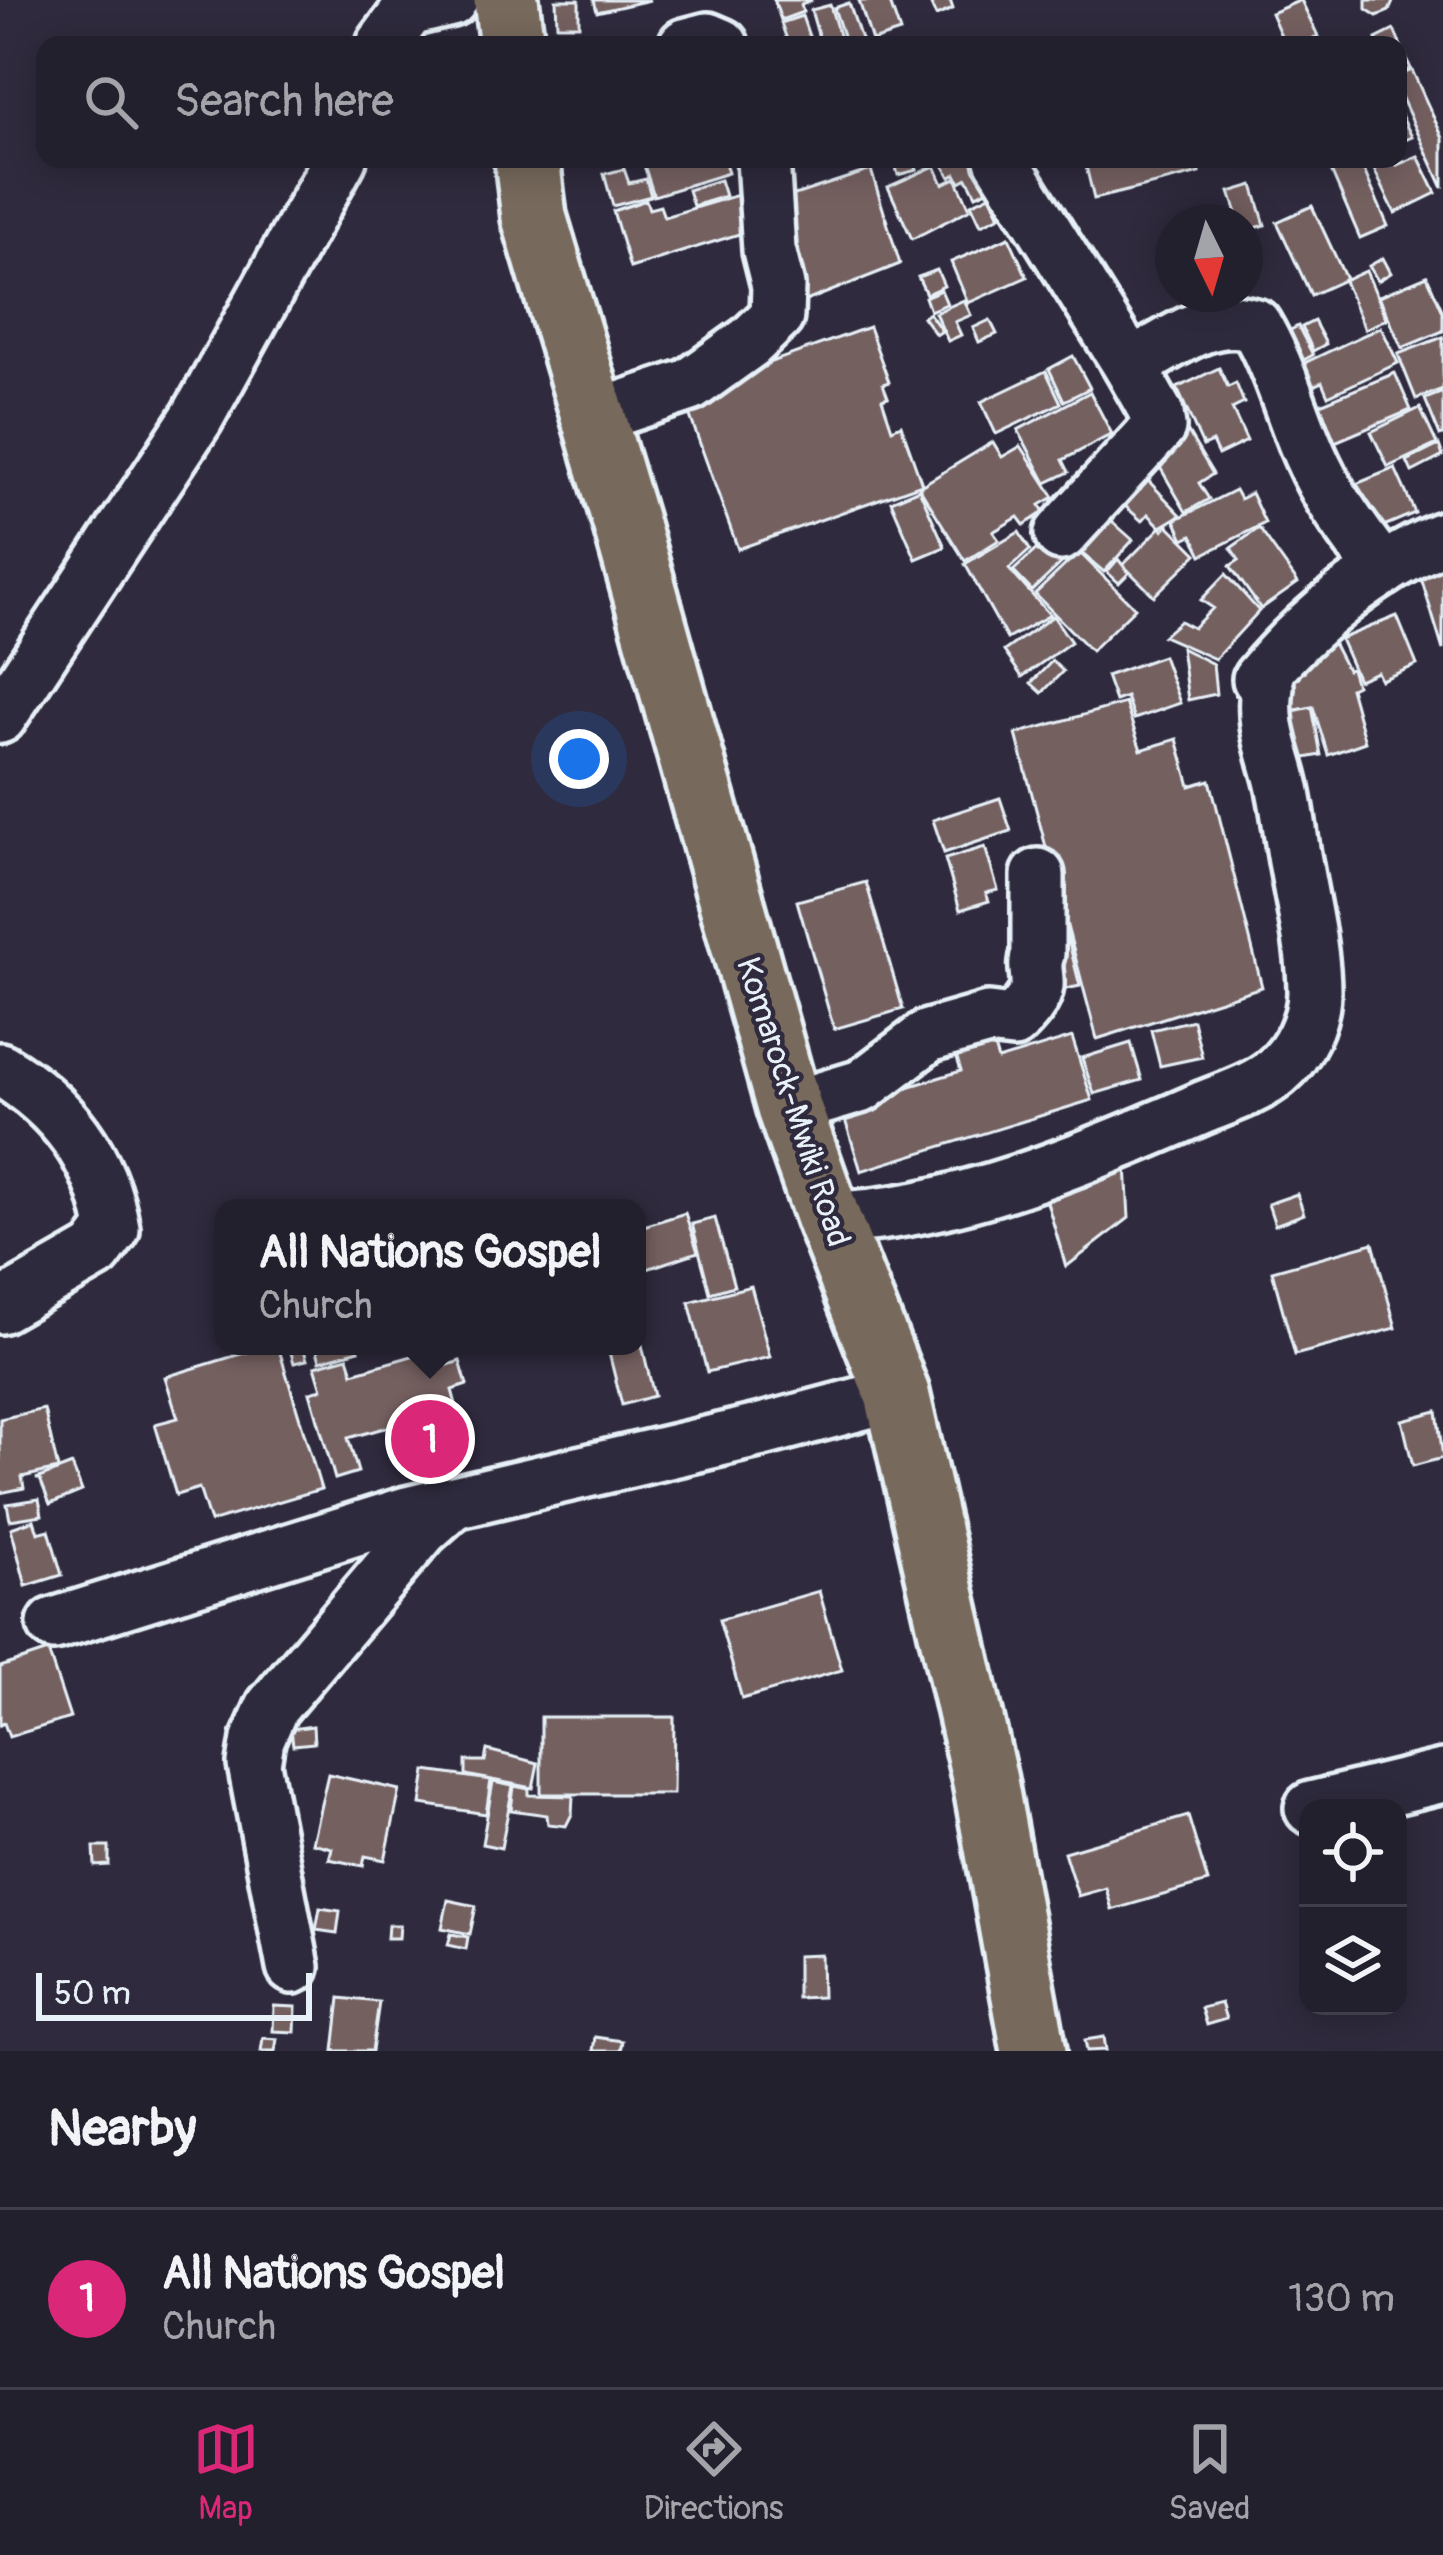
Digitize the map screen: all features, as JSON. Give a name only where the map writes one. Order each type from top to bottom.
[{"type":"main road","points":[[506,0],[511,36]]},
{"type":"main road","name":"Komarock-Mwiki Road","points":[[528,168],[534,218],[789,1108],[897,1394],[985,1781],[1034,2051]]},
{"type":"street","points":[[390,36],[409,10],[451,0]]},
{"type":"street","points":[[0,717],[197,418],[335,168]]},
{"type":"street","points":[[594,416],[690,385],[750,342],[776,316],[778,286],[770,250],[764,168]]},
{"type":"street","points":[[1007,168],[1130,366],[1159,428],[1061,534]]},
{"type":"street","points":[[1130,366],[1212,322],[1236,319],[1255,326],[1335,506],[1383,570]]},
{"type":"street","points":[[827,1218],[962,1196],[1063,1165],[1144,1135],[1276,1072],[1303,1040],[1315,998],[1281,777],[1267,740],[1263,713],[1267,687],[1259,680],[1288,644],[1383,570],[1443,538]]},
{"type":"street","points":[[789,1108],[862,1086],[928,1036],[988,1019],[1013,1022],[1037,986],[1038,875]]},
{"type":"street","points":[[0,1069],[24,1083],[74,1131],[103,1186],[113,1229],[96,1252],[0,1307]]},
{"type":"street","points":[[54,1624],[345,1530],[897,1394]]},
{"type":"street","points":[[293,1967],[254,1764],[258,1739],[272,1707],[422,1530],[450,1505]]},
{"type":"street","points":[[1350,1799],[1443,1776]]},
{"type":"building","points":[[556,0],[579,0],[579,25],[557,25]]},
{"type":"building","points":[[594,0],[650,0],[597,12]]},
{"type":"building","points":[[774,0],[811,1],[801,5],[803,12],[781,20]]},
{"type":"building","points":[[889,0],[900,32],[870,36],[859,1]]},
{"type":"building","points":[[929,0],[950,0],[953,9],[936,16]]},
{"type":"building","points":[[1301,0],[1318,36],[1281,36],[1271,13]]},
{"type":"building","points":[[1366,0],[1393,2],[1389,11],[1377,16],[1366,9]]},
{"type":"building","points":[[849,3],[860,36],[843,36],[834,8]]},
{"type":"building","points":[[830,5],[839,36],[818,36],[811,10]]},
{"type":"building","points":[[802,16],[809,36],[786,36],[781,23]]},
{"type":"building","points":[[1412,70],[1443,138],[1443,188],[1407,110],[1407,72]]},
{"type":"building","points":[[1418,156],[1436,193],[1395,213],[1373,168],[1407,168],[1407,161]]},
{"type":"building","points":[[645,168],[727,168],[728,173],[654,196]]},
{"type":"building","points":[[896,168],[916,168],[917,170],[898,175]]},
{"type":"building","points":[[936,168],[943,184],[956,178],[970,209],[912,239],[888,187]]},
{"type":"building","points":[[945,168],[980,168],[990,189],[976,195],[967,178],[960,182],[956,174],[950,177]]},
{"type":"building","points":[[1086,168],[1199,168],[1200,173],[1094,199]]},
{"type":"building","points":[[1330,168],[1363,168],[1388,226],[1360,238]]},
{"type":"building","points":[[624,169],[629,183],[646,179],[651,196],[613,206],[604,174]]},
{"type":"building","points":[[871,170],[900,264],[806,301],[773,202]]},
{"type":"building","points":[[720,180],[725,196],[693,206],[688,190]]},
{"type":"building","points":[[1253,185],[1259,204],[1234,204],[1230,192]]},
{"type":"building","points":[[741,194],[752,230],[630,268],[613,211],[646,200],[649,209],[660,206],[664,217]]},
{"type":"building","points":[[990,195],[1000,216],[981,225],[971,204]]},
{"type":"building","points":[[1312,206],[1346,279],[1311,295],[1277,222]]},
{"type":"building","points":[[1009,237],[1027,277],[968,303],[951,262]]},
{"type":"building","points":[[1383,258],[1391,273],[1378,281],[1369,266]]},
{"type":"building","points":[[937,270],[944,286],[926,294],[918,277]]},
{"type":"building","points":[[1366,271],[1387,319],[1365,329],[1344,281]]},
{"type":"building","points":[[1427,276],[1443,312],[1443,331],[1402,348],[1379,296]]},
{"type":"building","points":[[941,290],[947,304],[930,311],[925,297]]},
{"type":"building","points":[[964,300],[971,315],[955,322],[961,335],[948,341],[935,313]]},
{"type":"building","points":[[929,313],[942,331],[936,335],[923,317]]},
{"type":"building","points":[[990,320],[997,334],[979,342],[973,328]]},
{"type":"building","points":[[1314,321],[1326,344],[1313,351],[1302,327]]},
{"type":"building","points":[[1298,326],[1313,355],[1285,370],[1270,341]]},
{"type":"building","points":[[869,327],[889,382],[883,384],[888,397],[882,399],[892,429],[901,425],[922,484],[738,549],[682,394]]},
{"type":"building","points":[[1381,327],[1398,363],[1328,396],[1322,382],[1309,388],[1298,366]]},
{"type":"building","points":[[1443,337],[1443,389],[1416,399],[1398,354]]},
{"type":"building","points":[[1073,356],[1090,388],[1064,401],[1049,369]]},
{"type":"building","points":[[1219,368],[1228,387],[1236,383],[1244,403],[1232,409],[1247,441],[1218,455],[1212,442],[1203,446],[1177,388]]},
{"type":"building","points":[[1046,371],[1061,403],[996,434],[981,402]]},
{"type":"building","points":[[1395,373],[1411,410],[1335,442],[1320,404]]},
{"type":"building","points":[[1090,392],[1112,434],[1063,460],[1069,472],[1046,483],[1018,430]]},
{"type":"building","points":[[1443,392],[1443,435],[1440,436],[1425,399]]},
{"type":"building","points":[[1420,408],[1437,444],[1388,467],[1371,432]]},
{"type":"building","points":[[1186,429],[1213,474],[1199,483],[1209,499],[1186,512],[1150,450]]},
{"type":"building","points":[[993,442],[1002,457],[1021,446],[1054,497],[1040,505],[1044,512],[1024,525],[1018,517],[993,532],[999,540],[965,561],[919,487]]},
{"type":"building","points":[[1439,445],[1443,456],[1412,472],[1407,461]]},
{"type":"building","points":[[1395,468],[1415,513],[1372,531],[1334,493]]},
{"type":"building","points":[[1138,470],[1181,515],[1161,527],[1148,514],[1142,521],[1124,505]]},
{"type":"building","points":[[919,489],[945,547],[916,559],[891,501]]},
{"type":"building","points":[[1235,490],[1240,499],[1251,493],[1265,523],[1202,555],[1192,535],[1184,539],[1175,520]]},
{"type":"building","points":[[1097,508],[1133,540],[1104,572],[1068,542]]},
{"type":"building","points":[[1168,525],[1197,554],[1154,596],[1123,565]]},
{"type":"building","points":[[1259,528],[1298,583],[1261,609],[1230,566],[1239,560],[1231,548]]},
{"type":"building","points":[[1019,532],[1030,550],[1009,569],[1050,615],[1007,639],[965,564]]},
{"type":"building","points":[[1050,537],[1068,557],[1032,591],[1013,571]]},
{"type":"building","points":[[1079,552],[1135,608],[1091,651],[1035,594]]},
{"type":"building","points":[[1118,559],[1129,573],[1119,583],[1107,572]]},
{"type":"building","points":[[1443,560],[1443,650],[1418,568]]},
{"type":"building","points":[[1226,574],[1259,611],[1215,659],[1163,636],[1180,621],[1193,628],[1213,608],[1201,600]]},
{"type":"building","points":[[1053,616],[1071,642],[1022,677],[1004,651]]},
{"type":"building","points":[[1397,616],[1417,665],[1381,680],[1377,672],[1358,680],[1340,639]]},
{"type":"building","points":[[1328,633],[1347,670],[1351,669],[1356,685],[1350,688],[1365,742],[1328,755],[1313,707],[1279,713],[1271,678]]},
{"type":"building","points":[[1181,648],[1213,664],[1216,694],[1188,700]]},
{"type":"building","points":[[1163,656],[1180,703],[1134,719],[1126,697],[1115,701],[1106,676]]},
{"type":"building","points":[[1052,661],[1063,671],[1042,693],[1031,683]]},
{"type":"building","points":[[1125,703],[1141,750],[1177,739],[1190,786],[1210,780],[1262,987],[1097,1039],[1016,734]]},
{"type":"building","points":[[1312,707],[1321,755],[1284,762],[1274,715]]},
{"type":"building","points":[[1000,798],[1011,831],[944,853],[933,820]]},
{"type":"building","points":[[985,847],[998,890],[986,893],[989,901],[960,910],[945,859]]},
{"type":"building","points":[[866,882],[903,1009],[834,1029],[797,901]]},
{"type":"building","points":[[1067,935],[1080,986],[1061,990],[1048,940]]},
{"type":"building","points":[[1193,1020],[1202,1057],[1160,1066],[1151,1030]]},
{"type":"building","points":[[989,1032],[998,1060],[1072,1037],[1092,1100],[861,1171],[841,1107],[961,1071],[952,1043]]},
{"type":"building","points":[[1131,1043],[1142,1080],[1094,1094],[1082,1058]]},
{"type":"building","points":[[1126,1164],[1129,1218],[1066,1267],[1044,1192]]},
{"type":"building","points":[[1297,1194],[1304,1214],[1275,1225],[1268,1204]]},
{"type":"building","points":[[685,1213],[698,1252],[647,1269],[646,1225]]},
{"type":"building","points":[[715,1218],[734,1286],[710,1293],[692,1224]]},
{"type":"building","points":[[1373,1243],[1396,1328],[1295,1355],[1272,1271]]},
{"type":"building","points":[[751,1286],[770,1357],[707,1372],[689,1302]]},
{"type":"building","points":[[237,1355],[281,1355],[321,1489],[210,1522],[199,1488],[176,1495],[155,1424],[178,1418],[165,1377]]},
{"type":"building","points":[[292,1355],[306,1355],[307,1360],[294,1363]]},
{"type":"building","points":[[415,1355],[445,1355],[448,1365],[460,1361],[467,1385],[452,1390],[457,1408],[348,1438],[358,1472],[335,1479],[310,1392],[322,1389],[315,1366],[348,1357],[353,1373]]},
{"type":"building","points":[[610,1355],[644,1355],[654,1396],[622,1405]]},
{"type":"building","points":[[44,1409],[58,1469],[22,1477],[24,1488],[0,1493],[0,1419]]},
{"type":"building","points":[[1437,1411],[1443,1458],[1413,1466],[1402,1420]]},
{"type":"building","points":[[72,1465],[82,1491],[50,1504],[36,1479]]},
{"type":"building","points":[[39,1499],[42,1515],[10,1520],[7,1504]]},
{"type":"building","points":[[34,1520],[38,1533],[49,1530],[62,1575],[26,1586],[11,1528]]},
{"type":"building","points":[[819,1591],[842,1670],[742,1699],[719,1620]]},
{"type":"building","points":[[48,1651],[70,1718],[9,1737],[4,1723],[0,1725],[0,1667]]},
{"type":"building","points":[[541,1717],[674,1717],[673,1794],[541,1794]]},
{"type":"building","points":[[313,1726],[314,1743],[293,1745],[291,1729]]},
{"type":"building","points":[[487,1750],[538,1763],[533,1788],[466,1775],[466,1761],[485,1761]]},
{"type":"building","points":[[426,1771],[491,1780],[486,1814],[421,1804]]},
{"type":"building","points":[[328,1774],[400,1790],[385,1860],[365,1856],[363,1866],[329,1859],[332,1848],[312,1843]]},
{"type":"building","points":[[493,1782],[513,1786],[501,1848],[482,1844]]},
{"type":"building","points":[[514,1786],[529,1789],[529,1795],[573,1796],[566,1826],[548,1824],[547,1815],[511,1810]]},
{"type":"building","points":[[1188,1816],[1208,1882],[1112,1910],[1106,1888],[1078,1896],[1064,1852]]},
{"type":"building","points":[[94,1847],[109,1847],[109,1865],[95,1866]]},
{"type":"building","points":[[448,1900],[476,1906],[470,1934],[442,1928]]},
{"type":"building","points":[[320,1908],[340,1911],[337,1933],[316,1930]]},
{"type":"building","points":[[388,1925],[400,1925],[399,1938],[387,1938]]},
{"type":"building","points":[[451,1934],[468,1937],[466,1949],[448,1945]]},
{"type":"building","points":[[821,1955],[822,1997],[797,1998],[797,1956]]},
{"type":"building","points":[[340,1998],[379,2002],[372,2051],[334,2051]]},
{"type":"building","points":[[1221,2003],[1226,2019],[1206,2025],[1201,2008]]},
{"type":"building","points":[[274,2006],[296,2007],[295,2032],[273,2031]]},
{"type":"building","points":[[595,2037],[622,2041],[620,2051],[593,2051]]},
{"type":"building","points":[[1104,2037],[1106,2050],[1087,2051],[1085,2040]]},
{"type":"building","points":[[263,2038],[277,2039],[275,2051],[261,2051]]},
{"type":"place","name":"All Nations Gospel","points":[[430,1439]]}]
